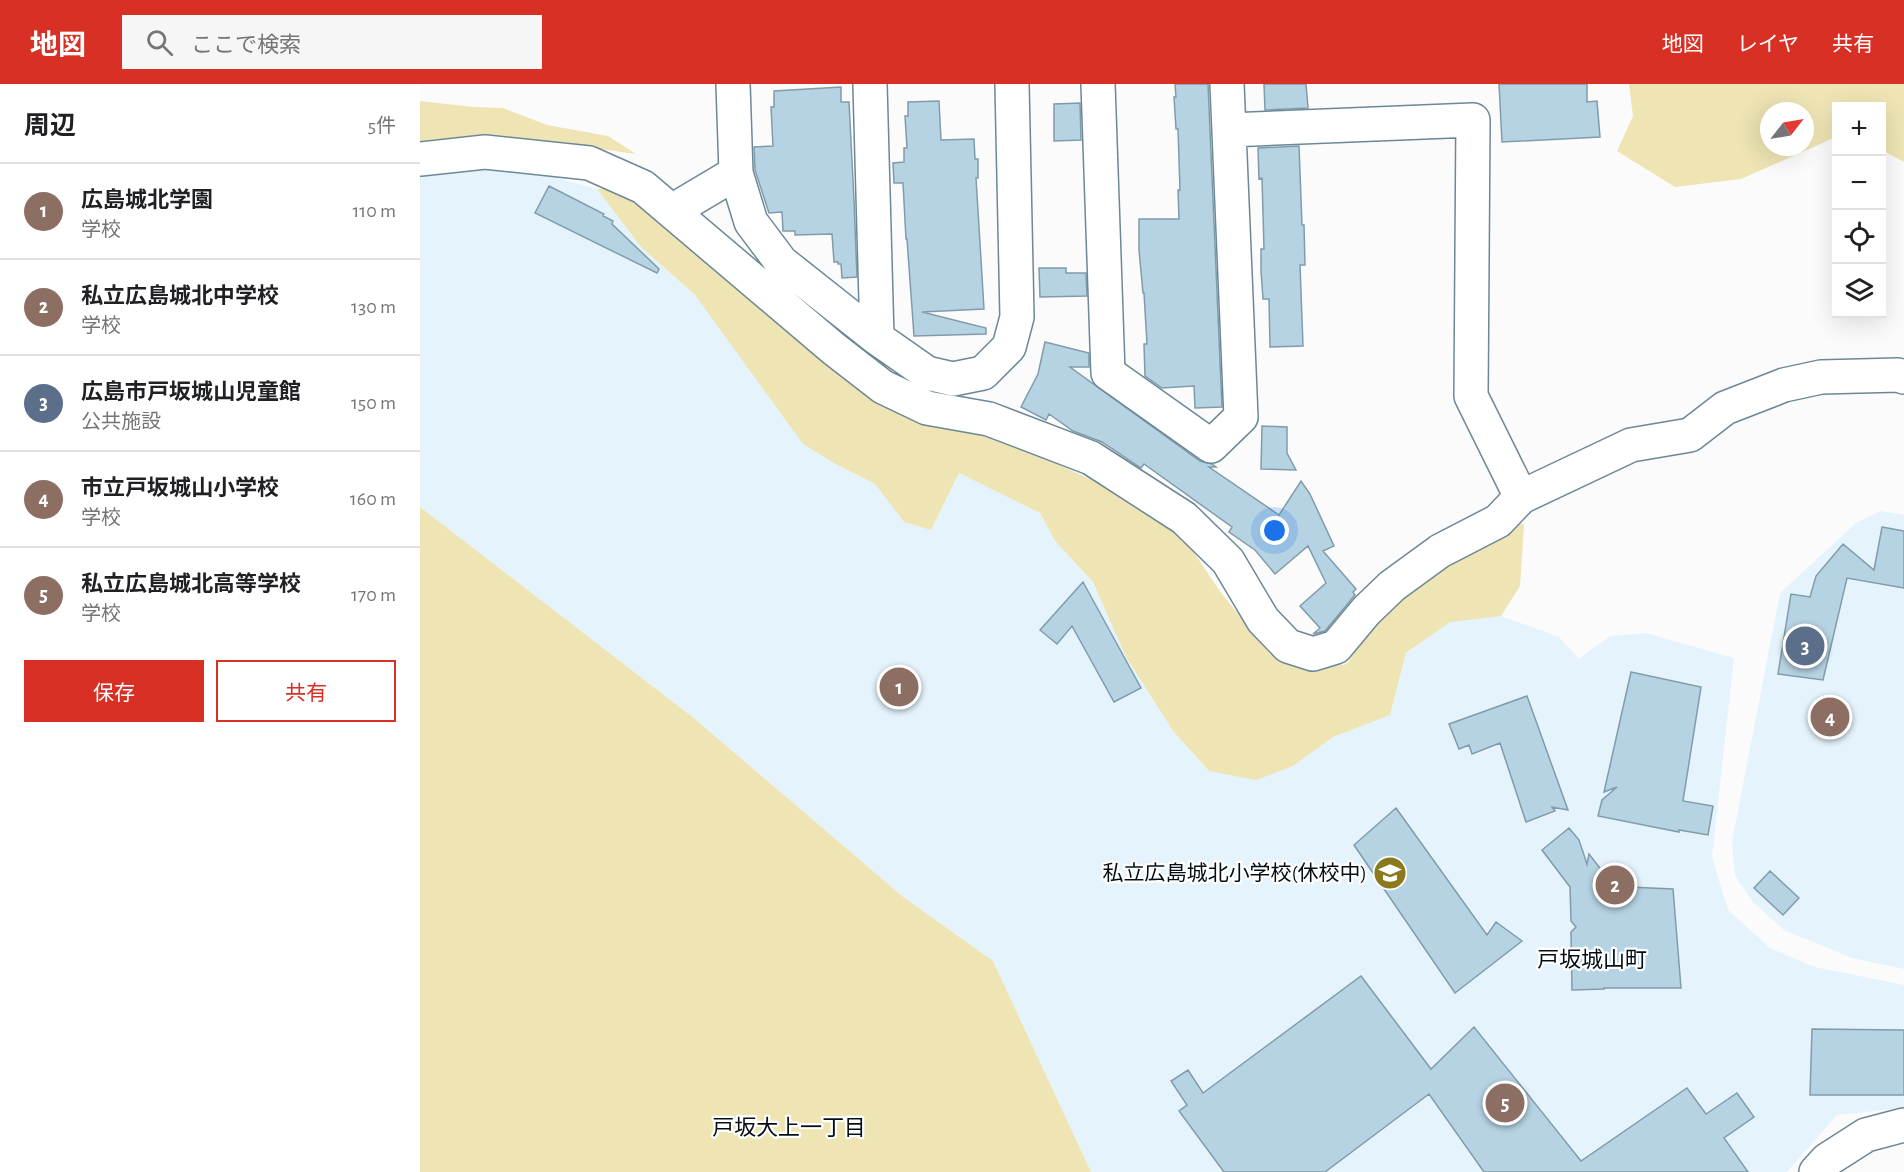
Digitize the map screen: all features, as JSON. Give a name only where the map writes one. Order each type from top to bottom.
[{"type":"street","points":[[733,84],[736,173],[751,222],[781,262],[877,338],[927,373],[953,379],[983,373],[1009,347],[1017,317],[1012,84]]},
{"type":"street","points":[[870,84],[877,338]]},
{"type":"street","points":[[1098,84],[1108,373],[1211,446],[1242,417],[1227,84]]},
{"type":"street","points":[[1229,130],[1473,120],[1471,396],[1521,498]]},
{"type":"street","points":[[420,159],[485,152],[589,162],[643,187],[834,349],[883,387],[927,408],[989,419],[1091,458],[1184,518],[1228,561],[1263,620],[1288,646],[1313,654],[1336,647],[1366,611],[1392,586],[1440,551],[1498,521],[1521,498],[1631,445],[1690,435],[1725,408],[1784,385],[1821,377],[1898,375],[1904,377]]},
{"type":"street","points":[[672,211],[736,173]]},
{"type":"street","points":[[1816,1172],[1827,1160],[1866,1135],[1904,1125]]},
{"type":"shaded area","points":[[1629,84],[1904,84],[1904,162],[1886,152],[1886,102],[1832,102],[1832,139],[1814,147],[1814,102],[1760,102],[1760,156],[1793,156],[1741,179],[1675,187],[1617,151],[1633,116]]},
{"type":"shaded area","points":[[420,101],[503,108],[547,125],[608,136],[636,154],[489,134],[420,141]]},
{"type":"shaded area","points":[[519,167],[597,189],[641,247],[695,295],[839,466],[875,484],[904,522],[931,530],[959,473],[1040,513],[1055,541],[1093,582],[1126,657],[1173,731],[1209,771],[1293,766],[1333,737],[1390,715],[1406,654],[1450,621],[1501,616],[1559,637],[1579,659],[1610,636],[1646,633],[1734,658],[1712,857],[1728,910],[1770,948],[1815,967],[1904,985],[1904,1108],[1837,1115],[1787,1172],[1091,1172],[993,961],[902,896],[695,719],[420,507],[420,169]]},
{"type":"shaded area","points":[[597,189],[615,189],[653,208],[788,321],[855,387],[907,415],[983,431],[1126,495],[1177,527],[1219,590],[1270,654],[1317,669],[1347,664],[1376,619],[1508,517],[1524,525],[1520,586],[1501,616],[1450,622],[1406,653],[1390,715],[1333,737],[1293,766],[1256,780],[1209,771],[1173,731],[1126,657],[1093,582],[1055,541],[1040,513],[959,473],[931,530],[904,522],[875,484],[803,444],[695,295],[641,247]]},
{"type":"shaded area","points":[[420,507],[695,719],[902,896],[993,961],[1091,1172],[420,1172]]},
{"type":"shaded area","points":[[1880,511],[1904,515],[1904,969],[1852,958],[1784,930],[1753,902],[1735,876],[1732,842],[1780,593],[1856,523]]},
{"type":"building","points":[[1175,84],[1208,84],[1222,407],[1195,408],[1194,386],[1162,388],[1145,376],[1144,344],[1147,344],[1139,250],[1139,219],[1179,219],[1178,190],[1180,190]]},
{"type":"building","points":[[1264,84],[1306,84],[1308,108],[1265,110]]},
{"type":"building","points":[[1499,84],[1587,84],[1587,102],[1597,101],[1600,137],[1502,142]]},
{"type":"building","points":[[841,87],[841,102],[849,102],[857,277],[842,278],[841,264],[834,262],[832,234],[795,235],[795,231],[783,231],[782,212],[769,213],[755,170],[754,147],[773,146],[771,107],[774,107],[774,91]]},
{"type":"building","points":[[939,101],[941,140],[974,139],[975,159],[978,159],[978,178],[976,178],[984,309],[922,312],[986,328],[986,334],[914,336],[903,183],[894,183],[893,163],[904,162],[904,148],[907,148],[905,116],[908,116],[908,102]]},
{"type":"building","points":[[1080,103],[1081,140],[1054,141],[1054,104]]},
{"type":"building","points":[[1299,146],[1305,265],[1300,265],[1303,346],[1270,347],[1269,299],[1263,299],[1261,271],[1261,249],[1264,249],[1262,178],[1259,179],[1258,148]]},
{"type":"building","points":[[549,186],[604,214],[603,216],[613,221],[612,224],[659,269],[657,273],[535,213]]},
{"type":"building","points":[[1039,268],[1066,268],[1066,273],[1086,273],[1087,296],[1040,297]]},
{"type":"building","points":[[1045,342],[1089,353],[1089,367],[1070,367],[1200,461],[1212,464],[1216,467],[1209,467],[1279,515],[1301,481],[1310,494],[1334,546],[1323,551],[1356,589],[1353,592],[1355,595],[1325,631],[1313,634],[1320,628],[1300,606],[1326,583],[1308,546],[1275,574],[1255,550],[1229,532],[1232,527],[1144,464],[1141,468],[1102,442],[1073,431],[1049,414],[1046,420],[1021,407],[1038,374]]},
{"type":"building","points":[[1262,426],[1287,427],[1287,453],[1296,470],[1261,469]]},
{"type":"building","points":[[1882,527],[1904,531],[1904,588],[1847,578],[1823,680],[1778,674],[1791,594],[1810,597],[1816,576],[1843,544],[1874,570]]},
{"type":"building","points":[[1083,582],[1141,688],[1114,702],[1072,626],[1057,644],[1040,630]]},
{"type":"building","points":[[1631,672],[1701,687],[1683,801],[1713,806],[1708,835],[1679,830],[1679,832],[1598,816],[1602,800],[1617,787],[1604,792]]},
{"type":"building","points":[[1527,696],[1568,810],[1552,807],[1555,811],[1526,822],[1500,743],[1472,754],[1469,745],[1459,749],[1449,724]]},
{"type":"building","points":[[1396,808],[1487,935],[1496,922],[1522,941],[1455,993],[1354,845]]},
{"type":"building","points":[[1569,828],[1579,840],[1587,864],[1589,854],[1606,876],[1630,876],[1629,887],[1673,889],[1681,988],[1572,990],[1571,932],[1576,927],[1571,921],[1570,887],[1542,850]]},
{"type":"building","points":[[1770,871],[1799,898],[1783,915],[1754,888]]},
{"type":"building","points":[[1361,976],[1431,1069],[1474,1027],[1581,1161],[1687,1088],[1706,1114],[1737,1093],[1754,1117],[1724,1138],[1748,1172],[1484,1172],[1429,1094],[1325,1172],[1224,1172],[1179,1111],[1187,1105],[1171,1081],[1188,1070],[1203,1093]]},
{"type":"building","points":[[1812,1029],[1904,1030],[1904,1095],[1810,1095]]},
{"type":"place","name":"広島市戸坂城山児童館","points":[[1805,646]]},
{"type":"place","name":"広島城北学園","points":[[899,687]]},
{"type":"place","name":"市立戸坂城山小学校","points":[[1830,717]]},
{"type":"place","name":"私立広島城北小学校(休校中)","points":[[1390,873]]},
{"type":"place","name":"私立広島城北中学校","points":[[1615,885]]},
{"type":"place","name":"私立広島城北高等学校","points":[[1505,1103]]},
{"type":"district","name":"戸坂城山町","points":[[1592,960]]},
{"type":"district","name":"戸坂大上一丁目","points":[[789,1128]]}]
